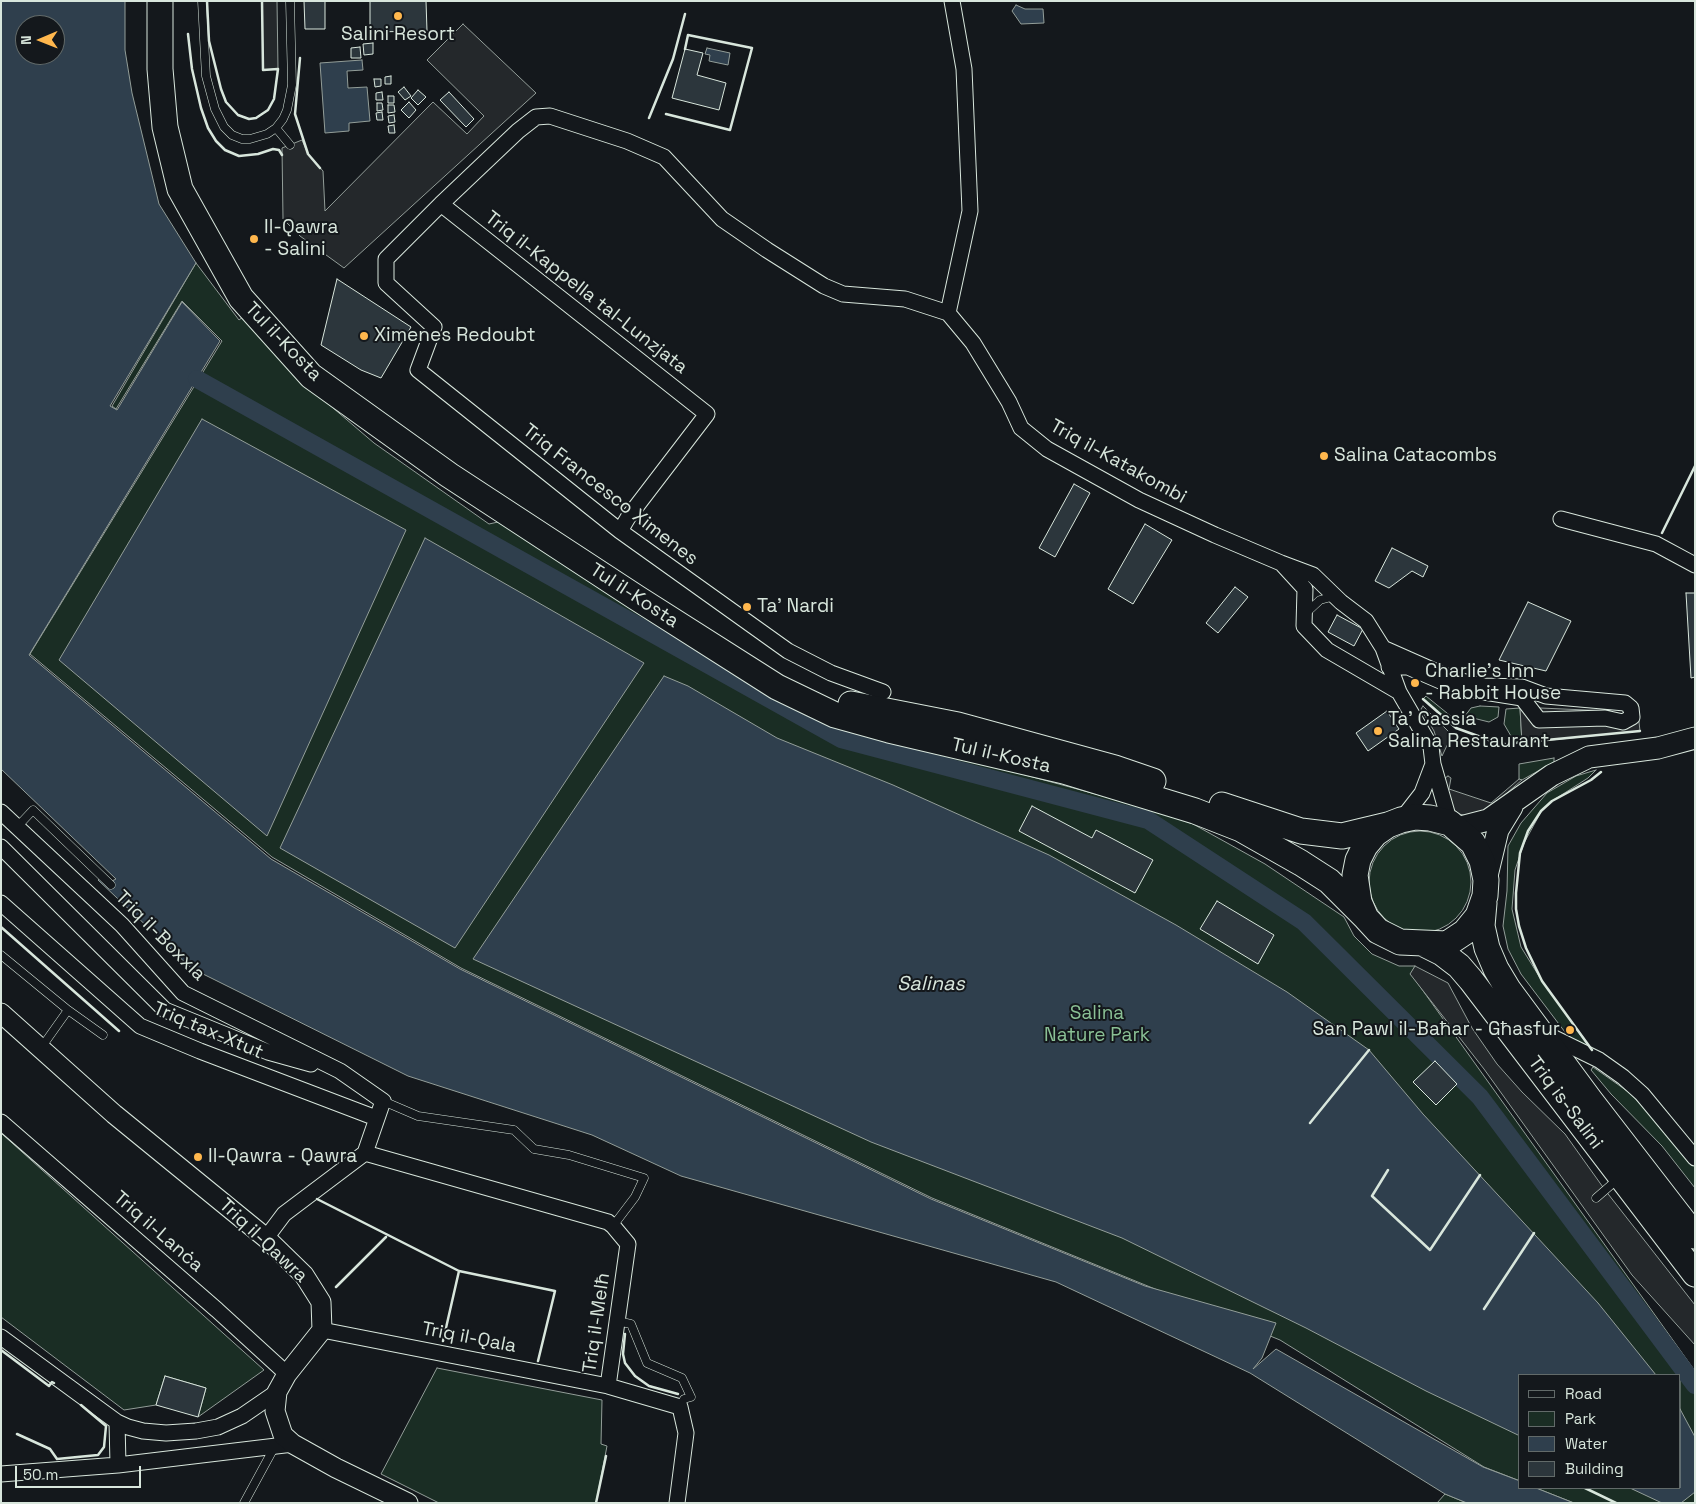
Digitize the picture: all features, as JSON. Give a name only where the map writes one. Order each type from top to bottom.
[{"type":"highway","name":"Tul il-Kosta","points":[[160,1],[160,69],[165,127],[180,189],[240,298],[312,376],[449,475],[777,687],[835,715],[889,730],[1064,771],[1195,811],[1241,829],[1329,881],[1366,918]]},
{"type":"highway","name":"Tul il-Kosta","points":[[176,1],[176,68],[179,125],[194,187],[198,195],[246,282],[318,367],[407,435],[764,665],[823,696],[856,705],[958,725],[1115,768],[1301,831],[1342,836],[1394,823]]},
{"type":"highway","points":[[1415,817],[1430,818],[1454,826],[1473,843],[1482,861],[1486,888],[1478,916],[1465,932],[1447,944],[1400,942],[1378,931],[1366,918],[1359,902],[1355,875],[1358,860],[1365,846],[1375,834],[1394,823],[1415,817]]},
{"type":"highway","name":"Triq is-Salini","points":[[1486,888],[1482,926],[1487,948],[1508,989],[1695,1236]]},
{"type":"highway","name":"Triq is-Salini","points":[[1424,944],[1442,953],[1459,966],[1471,980],[1695,1274]]},
{"type":"main road","points":[[1454,826],[1488,820],[1552,774],[1589,758],[1658,748],[1695,738]]},
{"type":"main road","points":[[1486,888],[1498,830],[1517,798]]},
{"type":"street","points":[[441,204],[518,131],[536,117],[550,116],[627,141],[664,157],[722,219],[824,286],[843,294],[905,299],[948,313],[970,211],[964,68],[952,1]]},
{"type":"street","name":"Triq Francesco Ximenes","points":[[441,204],[386,259],[386,283],[434,327],[418,370],[620,531],[788,652],[831,673],[883,692]]},
{"type":"street","name":"Triq il-Kappella tal-Lunzjata","points":[[441,204],[707,414],[629,516],[620,531]]},
{"type":"street","name":"Triq il-Katakombi","points":[[948,313],[973,342],[1009,402],[1021,428],[1047,449],[1139,500],[1282,564],[1312,575],[1366,621],[1382,648],[1399,692],[1430,746],[1432,764],[1454,826]]},
{"type":"street","points":[[1561,519],[1656,544],[1695,566]]},
{"type":"street","name":"Triq il-Katakombi","points":[[1282,564],[1305,589],[1304,626],[1327,650],[1399,692]]},
{"type":"street","points":[[1382,648],[1453,679],[1484,686],[1522,688],[1546,696],[1625,702],[1631,708],[1632,717],[1623,722],[1605,718],[1539,720],[1522,698],[1459,688],[1408,667],[1389,667]]},
{"type":"street","points":[[1394,823],[1422,793],[1432,764]]},
{"type":"street","name":"Triq il-Boxxla","points":[[1,812],[122,925],[183,993],[340,1071],[383,1101]]},
{"type":"street","name":"Triq il-Boxxla","points":[[1,847],[165,1010],[268,1052],[340,1071]]},
{"type":"street","name":"Triq tax-Xtut","points":[[1,903],[140,1026],[200,1051],[376,1118]]},
{"type":"street","name":"Triq il-Qawra","points":[[1,1013],[114,1114],[266,1238],[304,1275],[322,1302],[322,1330]]},
{"type":"street","points":[[1538,1030],[1599,1060],[1623,1077],[1642,1094],[1695,1158]]},
{"type":"street","points":[[266,1238],[284,1214],[365,1153],[383,1101]]},
{"type":"street","name":"Triq il-Lanċa","points":[[1,1122],[287,1374]]},
{"type":"street","points":[[365,1153],[608,1222],[613,1226]]},
{"type":"street","name":"Triq il-Melħ","points":[[613,1226],[628,1244],[608,1386],[680,1407]]},
{"type":"street","points":[[284,1445],[283,1435],[274,1411],[277,1392],[287,1374],[322,1330]]},
{"type":"street","name":"Triq il-Qala","points":[[322,1330],[608,1386]]},
{"type":"street","points":[[1,1337],[116,1422],[143,1431],[166,1433],[196,1432],[218,1426],[242,1416],[277,1392]]},
{"type":"street","points":[[677,1503],[686,1433],[680,1407]]},
{"type":"street","points":[[116,1422],[118,1464]]},
{"type":"street","points":[[1,1474],[118,1464],[284,1445],[336,1468],[403,1502]]},
{"type":"lane","points":[[202,1],[206,76],[215,108],[224,127],[232,135],[242,139],[250,139],[267,134],[276,128],[287,110],[292,85],[290,1]]},
{"type":"lane","points":[[276,128],[290,145]]},
{"type":"lane","points":[[1304,615],[1320,600],[1335,596]]},
{"type":"lane","points":[[18,826],[33,810],[110,885]]},
{"type":"lane","points":[[1,955],[68,1010],[103,1034]]},
{"type":"lane","points":[[41,1048],[68,1010]]},
{"type":"lane","points":[[383,1101],[418,1116],[514,1130],[534,1149],[569,1155],[644,1178],[636,1197],[613,1226]]},
{"type":"lane","points":[[1596,1198],[1621,1177]]},
{"type":"lane","points":[[618,1322],[631,1324],[647,1363],[682,1378],[691,1397],[684,1399],[680,1407]]},
{"type":"lane","points":[[244,1503],[284,1445]]},
{"type":"green space","name":"Salina Nature Park","points":[[196,263],[239,320],[244,316],[298,378],[374,443],[489,524],[498,522],[840,725],[1155,810],[1193,824],[1265,864],[1344,917],[1354,936],[1372,954],[1399,966],[1415,966],[1411,974],[1695,1371],[1695,1503],[1574,1503],[1539,1489],[1681,1489],[1681,1374],[1518,1374],[1518,1480],[1484,1467],[1280,1340],[932,1198],[461,968],[272,857],[30,654],[222,341],[182,301],[116,409],[112,406]]},
{"type":"green space","points":[[1426,696],[1458,722],[1456,728],[1423,699]]},
{"type":"green space","points":[[1480,706],[1499,707],[1498,717],[1489,722],[1465,716],[1471,708]]},
{"type":"green space","points":[[1520,708],[1522,743],[1515,743],[1504,724],[1506,709]]},
{"type":"green space","points":[[1554,758],[1554,762],[1522,780],[1519,779],[1519,764]]},
{"type":"green space","points":[[1596,770],[1588,778],[1552,801],[1541,812],[1524,843],[1515,870],[1512,909],[1521,947],[1542,981],[1592,1051],[1571,1040],[1521,974],[1508,949],[1503,926],[1507,891],[1508,846],[1521,823],[1547,793],[1576,776]]},
{"type":"green space","points":[[1420,831],[1439,835],[1456,846],[1467,863],[1471,882],[1467,901],[1456,918],[1439,929],[1420,933],[1401,929],[1384,918],[1373,901],[1369,882],[1373,863],[1384,846],[1401,835]]},
{"type":"green space","points":[[1593,1067],[1630,1093],[1666,1132],[1695,1167],[1695,1188],[1662,1146],[1611,1094],[1591,1070]]},
{"type":"green space","points":[[1,1133],[264,1370],[198,1417],[206,1388],[165,1376],[156,1405],[124,1410],[1,1317]]},
{"type":"green space","points":[[437,1368],[602,1400],[601,1444],[607,1446],[596,1503],[439,1503],[381,1474]]},
{"type":"green space","points":[[1445,1494],[1467,1503],[1437,1503]]},
{"type":"shaded area","points":[[262,1],[277,1],[278,69],[263,70]]},
{"type":"shaded area","points":[[463,24],[536,93],[344,268],[300,236],[283,219],[282,148],[302,140],[308,154],[323,171],[325,211],[433,102],[467,134],[484,116],[427,60]]},
{"type":"shaded area","points":[[1532,702],[1540,708],[1610,711],[1617,714],[1638,713],[1640,731],[1522,743],[1520,708]]},
{"type":"shaded area","points":[[1423,706],[1452,735],[1442,756],[1434,731],[1421,709]]},
{"type":"shaded area","points":[[1448,776],[1451,778],[1449,789],[1491,803],[1519,779],[1522,780],[1485,812],[1472,817],[1459,814],[1451,807],[1442,780]]},
{"type":"shaded area","points":[[1415,966],[1448,983],[1472,1028],[1497,1064],[1522,1092],[1565,1134],[1605,1190],[1695,1305],[1695,1345],[1632,1275],[1484,1069],[1410,974]]},
{"type":"water","points":[[1,1],[125,1],[125,50],[132,93],[159,204],[196,263],[110,406],[117,410],[182,302],[220,341],[29,655],[271,859],[460,969],[931,1199],[1145,1286],[1276,1323],[1262,1358],[1253,1369],[1276,1349],[1483,1467],[1518,1480],[1518,1489],[1539,1489],[1574,1503],[1467,1503],[1445,1494],[1250,1373],[1056,1282],[681,1176],[592,1135],[408,1076],[191,968],[98,880],[101,878],[112,881],[116,879],[1,769]]},
{"type":"water","points":[[1016,5],[1025,9],[1043,9],[1044,23],[1021,24],[1012,11]]},
{"type":"water","points":[[707,48],[730,53],[728,65],[709,61],[710,55],[705,54]]},
{"type":"water","points":[[362,60],[363,70],[347,71],[348,88],[367,87],[370,121],[349,123],[349,131],[325,133],[320,63]]},
{"type":"water","points":[[202,419],[406,530],[267,836],[59,660]]},
{"type":"water","points":[[425,538],[644,663],[455,948],[280,848]]},
{"type":"water","name":"Salinas","points":[[664,676],[688,686],[777,738],[893,785],[1049,855],[1176,925],[1287,992],[1369,1050],[1423,1114],[1598,1303],[1655,1374],[1518,1374],[1518,1435],[1426,1391],[1306,1328],[1122,1238],[871,1142],[473,959]]},
{"type":"water","points":[[1681,1411],[1695,1437],[1695,1492],[1681,1503],[1662,1503],[1632,1489],[1681,1489]]},
{"type":"building","name":"Salini Resort","points":[[304,1],[325,1],[325,29],[305,29]]},
{"type":"building","name":"Salini Resort","points":[[370,1],[426,1],[427,31],[370,32]]},
{"type":"building","points":[[373,43],[373,54],[364,55],[363,44]]},
{"type":"building","points":[[360,47],[361,58],[351,58],[351,48]]},
{"type":"building","points":[[685,49],[703,53],[697,75],[726,83],[719,110],[672,98]]},
{"type":"building","points":[[391,76],[391,84],[385,84],[385,77]]},
{"type":"building","points":[[374,79],[381,79],[381,86],[375,87]]},
{"type":"building","points":[[404,87],[411,96],[405,100],[398,92]]},
{"type":"building","points":[[418,90],[426,97],[418,105],[411,98]]},
{"type":"building","points":[[382,92],[383,100],[376,100],[376,93]]},
{"type":"building","points":[[449,92],[474,119],[466,127],[440,100]]},
{"type":"building","points":[[388,96],[394,96],[394,103],[388,103]]},
{"type":"building","points":[[409,102],[416,110],[409,118],[401,110]]},
{"type":"building","points":[[377,103],[382,103],[383,110],[377,111]]},
{"type":"building","points":[[388,105],[394,105],[395,112],[388,113]]},
{"type":"building","points":[[382,112],[383,120],[377,120],[376,113]]},
{"type":"building","points":[[394,115],[395,122],[389,123],[388,116]]},
{"type":"building","points":[[394,125],[395,133],[389,133],[388,126]]},
{"type":"building","name":"Ximenes Redoubt","points":[[337,279],[411,327],[381,378],[361,370],[321,345]]},
{"type":"building","points":[[1074,484],[1090,493],[1055,557],[1039,548]]},
{"type":"building","points":[[1145,524],[1172,540],[1133,604],[1108,589]]},
{"type":"building","points":[[1392,548],[1428,566],[1423,577],[1412,571],[1389,588],[1375,581]]},
{"type":"building","points":[[1235,587],[1248,597],[1218,633],[1206,623]]},
{"type":"building","points":[[1686,593],[1695,593],[1695,677],[1691,678]]},
{"type":"building","points":[[1528,602],[1571,621],[1546,671],[1499,660]]},
{"type":"building","points":[[1337,615],[1363,629],[1354,646],[1328,632]]},
{"type":"building","name":"Ta' Cassia Salina Restaurant","points":[[1387,711],[1399,729],[1368,751],[1356,733]]},
{"type":"building","points":[[1032,806],[1092,838],[1096,830],[1153,860],[1135,893],[1019,831]]},
{"type":"building","points":[[1217,901],[1274,935],[1258,964],[1200,929]]},
{"type":"building","points":[[1435,1061],[1457,1084],[1436,1105],[1413,1082]]},
{"type":"building","points":[[165,1376],[206,1388],[198,1417],[156,1405]]},
{"type":"waterway","points":[[197,379],[841,739],[1148,820],[1304,922],[1480,1097],[1695,1385]]},
{"type":"wall","points":[[207,1],[209,41],[221,89],[226,102],[238,115],[249,119],[256,118],[268,110],[274,99],[278,69],[263,70],[262,1]]},
{"type":"wall","points":[[649,118],[673,59],[685,14]]},
{"type":"wall","points":[[188,34],[192,69],[201,108],[208,128],[216,141],[225,150],[239,156],[258,154],[273,149],[279,150],[282,155]]},
{"type":"wall","points":[[666,114],[730,130],[752,48],[688,35],[685,49]]},
{"type":"wall","points":[[300,58],[295,114],[308,154],[320,168]]},
{"type":"wall","points":[[1662,533],[1695,466]]},
{"type":"wall","points":[[1423,699],[1456,728],[1500,744],[1505,744]]},
{"type":"wall","points":[[1515,743],[1640,731]]},
{"type":"wall","points":[[1592,1050],[1542,981],[1526,948],[1519,926],[1516,893],[1520,853],[1528,831],[1541,811],[1552,801],[1591,780],[1601,772]]},
{"type":"wall","points":[[1,927],[119,1031]]},
{"type":"wall","points":[[1310,1123],[1369,1050]]},
{"type":"wall","points":[[1388,1170],[1372,1196],[1430,1250],[1480,1175]]},
{"type":"wall","points":[[317,1199],[459,1271]]},
{"type":"wall","points":[[1484,1309],[1534,1233]]},
{"type":"wall","points":[[336,1287],[386,1237]]},
{"type":"wall","points":[[443,1341],[459,1271],[555,1291],[538,1361]]},
{"type":"wall","points":[[625,1334],[623,1354],[625,1363],[635,1376],[649,1386],[678,1394]]},
{"type":"wall","points":[[1,1350],[49,1386],[52,1382],[54,1383]]},
{"type":"wall","points":[[17,1434],[50,1449],[57,1459],[98,1455],[104,1447],[106,1426],[81,1405]]},
{"type":"wall","points":[[596,1503],[606,1456]]},
{"type":"wall","points":[[1587,1489],[1616,1503]]},
{"type":"place","name":"Salini Resort","points":[[398,16]]},
{"type":"place","name":"Il-Qawra - Salini","points":[[254,239]]},
{"type":"place","name":"Ximenes Redoubt","points":[[364,336]]},
{"type":"place","name":"Salina Catacombs","points":[[1324,456]]},
{"type":"place","name":"Ta' Nardi","points":[[747,607]]},
{"type":"place","name":"Charlie's Inn - Rabbit House","points":[[1415,683]]},
{"type":"place","name":"Ta' Cassia Salina Restaurant","points":[[1378,731]]},
{"type":"place","name":"San Pawl il-Baħar - Għasfur","points":[[1570,1030]]},
{"type":"place","name":"Il-Qawra - Qawra","points":[[198,1157]]}]
